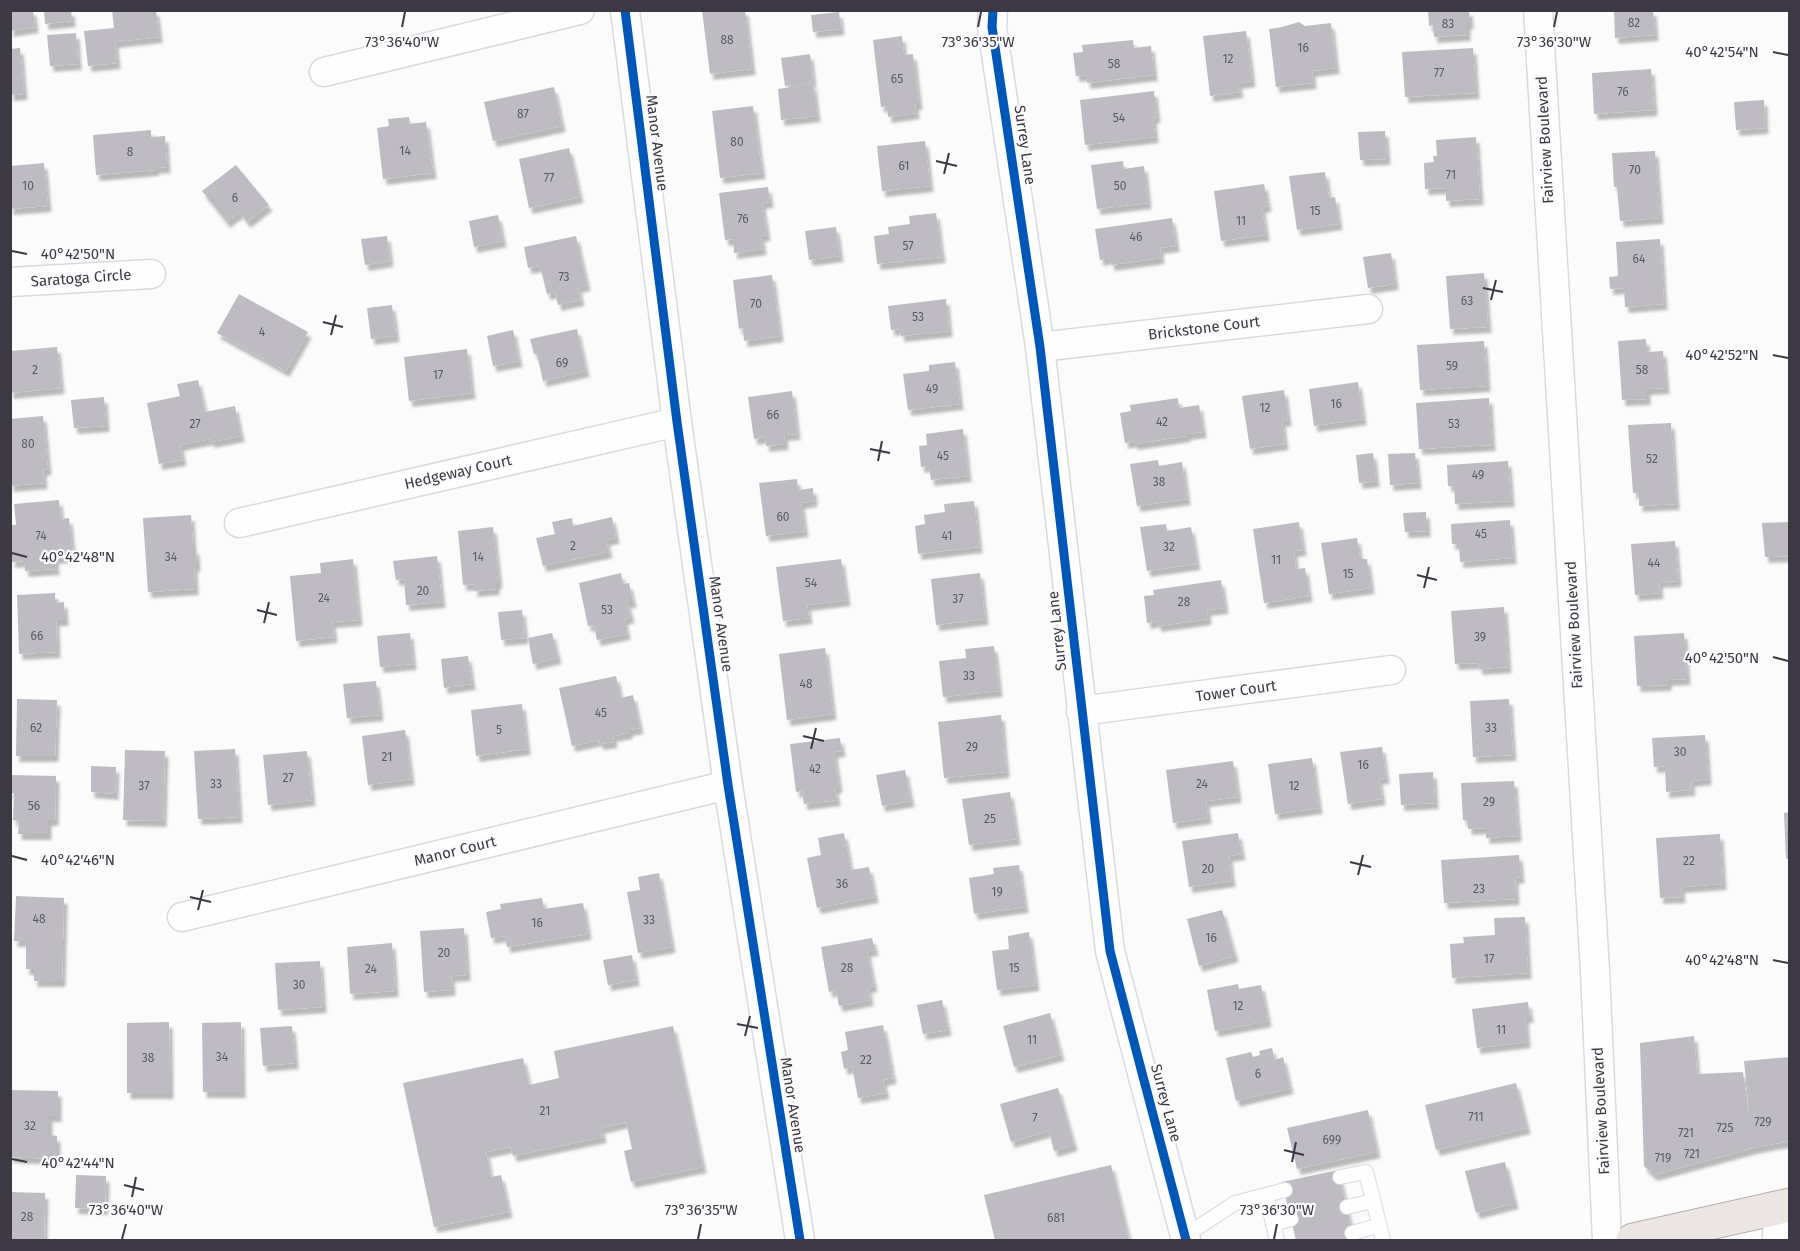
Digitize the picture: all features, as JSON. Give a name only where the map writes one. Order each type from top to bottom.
[{"type":"main road","points":[[1633,1240],[1784,1206]]},
{"type":"street","points":[[324,72],[580,10]]},
{"type":"street","name":"Manor Avenue","points":[[625,10],[728,785],[800,1240]]},
{"type":"street","name":"Surrey Lane","points":[[993,10],[992,27],[1040,347],[1110,951],[1185,1238]]},
{"type":"street","name":"Fairview Boulevard","points":[[1538,10],[1594,953],[1607,1240]]},
{"type":"street","name":"Saratoga Circle","points":[[10,282],[151,274]]},
{"type":"street","name":"Brickstone Court","points":[[1040,347],[1368,309]]},
{"type":"street","name":"Hedgeway Court","points":[[239,523],[678,422]]},
{"type":"street","name":"Tower Court","points":[[1081,711],[1392,670]]},
{"type":"street","name":"Manor Court","points":[[182,917],[728,785]]},
{"type":"street","points":[[1777,1240],[1784,1206]]},
{"type":"lane","points":[[1340,1177],[1366,1172],[1383,1240]]},
{"type":"lane","points":[[1185,1238],[1235,1203],[1285,1190]]},
{"type":"lane","points":[[1266,1195],[1277,1240]]},
{"type":"lane","points":[[1347,1207],[1373,1201]]},
{"type":"lane","points":[[1273,1224],[1291,1220]]},
{"type":"lane","points":[[1352,1233],[1378,1226]]},
{"type":"building","points":[[10,10],[33,10],[35,27],[10,31]]},
{"type":"building","points":[[44,10],[71,10],[72,21],[45,24]]},
{"type":"building","points":[[112,10],[156,10],[159,37],[115,42],[117,63],[88,66],[84,31],[114,28]]},
{"type":"building","points":[[702,10],[745,10],[752,69],[710,74]]},
{"type":"building","points":[[1428,10],[1469,10],[1470,23],[1467,23],[1467,35],[1434,37],[1433,25],[1429,26]]},
{"type":"building","points":[[1614,10],[1653,10],[1655,35],[1615,38]]},
{"type":"building","points":[[839,12],[841,29],[813,32],[811,15]]},
{"type":"building","points":[[1299,22],[1305,26],[1331,23],[1336,68],[1312,71],[1313,83],[1276,87],[1269,29]]},
{"type":"building","points":[[1246,31],[1252,81],[1238,83],[1240,92],[1210,96],[1203,36]]},
{"type":"building","points":[[76,33],[78,64],[50,66],[47,35]]},
{"type":"building","points":[[902,36],[904,55],[913,54],[919,104],[915,104],[916,113],[888,117],[887,106],[881,107],[873,40]]},
{"type":"building","points":[[1133,40],[1134,48],[1151,46],[1154,75],[1087,83],[1086,75],[1076,76],[1073,53],[1083,52],[1082,45]]},
{"type":"building","points":[[20,48],[24,94],[10,95],[10,49]]},
{"type":"building","points":[[1473,48],[1476,93],[1405,97],[1402,52]]},
{"type":"building","points":[[810,54],[813,82],[785,86],[781,58]]},
{"type":"building","points":[[1651,69],[1654,110],[1594,114],[1592,73]]},
{"type":"building","points":[[813,84],[817,116],[781,120],[778,89]]},
{"type":"building","points":[[554,87],[562,126],[493,141],[484,102]]},
{"type":"building","points":[[1154,91],[1157,117],[1153,118],[1155,137],[1085,145],[1080,100]]},
{"type":"building","points":[[1764,100],[1765,128],[1736,130],[1734,102]]},
{"type":"building","points":[[753,106],[762,173],[720,178],[712,111]]},
{"type":"building","points":[[409,117],[410,124],[426,122],[433,173],[383,179],[377,128],[389,126],[388,119]]},
{"type":"building","points":[[151,130],[151,137],[165,136],[167,167],[96,175],[93,135]]},
{"type":"building","points":[[1385,131],[1387,159],[1360,160],[1358,132]]},
{"type":"building","points":[[1476,137],[1480,199],[1446,201],[1446,188],[1425,189],[1424,163],[1434,162],[1433,156],[1437,156],[1436,140]]},
{"type":"building","points":[[925,141],[930,186],[882,191],[877,146]]},
{"type":"building","points":[[569,148],[580,197],[529,208],[519,159]]},
{"type":"building","points":[[1655,151],[1660,218],[1620,221],[1617,187],[1614,187],[1612,153]]},
{"type":"building","points":[[1123,161],[1124,169],[1144,166],[1148,203],[1097,209],[1091,165]]},
{"type":"building","points":[[44,163],[48,206],[10,209],[10,166]]},
{"type":"building","points":[[236,165],[269,205],[247,222],[240,212],[227,222],[202,191]]},
{"type":"building","points":[[1325,172],[1329,198],[1335,197],[1339,224],[1297,230],[1289,176]]},
{"type":"building","points":[[1264,184],[1268,206],[1262,207],[1266,235],[1221,241],[1214,191]]},
{"type":"building","points":[[768,187],[770,202],[762,203],[767,235],[761,236],[763,249],[734,253],[733,239],[725,240],[719,193]]},
{"type":"building","points":[[936,213],[942,257],[877,264],[874,236],[889,234],[888,227],[910,224],[909,216]]},
{"type":"building","points":[[498,215],[503,241],[474,247],[469,221]]},
{"type":"building","points":[[1172,218],[1176,246],[1160,248],[1161,258],[1111,265],[1110,258],[1100,260],[1095,229]]},
{"type":"building","points":[[836,227],[840,256],[809,260],[805,231]]},
{"type":"building","points":[[387,236],[390,261],[365,265],[361,239]]},
{"type":"building","points":[[576,236],[587,285],[578,287],[581,300],[558,305],[555,292],[547,294],[540,266],[528,268],[524,247]]},
{"type":"building","points":[[1660,239],[1664,304],[1625,307],[1624,288],[1610,289],[1609,277],[1618,276],[1616,242]]},
{"type":"building","points":[[1391,253],[1395,284],[1368,288],[1363,257]]},
{"type":"building","points":[[1484,273],[1488,327],[1450,329],[1446,276]]},
{"type":"building","points":[[772,275],[780,336],[744,341],[743,328],[739,329],[733,280]]},
{"type":"building","points":[[239,294],[308,332],[286,371],[217,333]]},
{"type":"building","points":[[946,299],[949,331],[901,336],[900,329],[891,330],[888,306]]},
{"type":"building","points":[[392,305],[396,336],[371,339],[367,308]]},
{"type":"building","points":[[577,329],[586,371],[543,381],[537,354],[534,354],[530,339]]},
{"type":"building","points":[[513,330],[519,361],[493,366],[487,336]]},
{"type":"building","points":[[1646,339],[1647,352],[1663,351],[1666,388],[1647,389],[1647,399],[1622,400],[1618,341]]},
{"type":"building","points":[[1484,341],[1487,386],[1420,390],[1417,345]]},
{"type":"building","points":[[57,347],[61,388],[10,393],[10,351]]},
{"type":"building","points":[[467,349],[472,393],[409,401],[404,357]]},
{"type":"building","points":[[955,362],[960,404],[908,410],[903,374],[929,371],[929,365]]},
{"type":"building","points":[[198,380],[205,412],[235,406],[241,436],[180,445],[183,460],[159,464],[147,403],[180,396],[177,384]]},
{"type":"building","points":[[1358,382],[1363,419],[1314,426],[1309,389]]},
{"type":"building","points":[[1284,390],[1288,420],[1282,421],[1285,444],[1250,449],[1242,396]]},
{"type":"building","points":[[792,391],[797,434],[784,435],[785,444],[766,446],[765,437],[754,439],[748,397]]},
{"type":"building","points":[[104,397],[106,426],[74,428],[71,400]]},
{"type":"building","points":[[1178,398],[1179,408],[1199,405],[1203,432],[1134,444],[1134,441],[1125,443],[1120,413],[1131,411],[1130,405]]},
{"type":"building","points":[[1489,398],[1492,445],[1419,449],[1416,403]]},
{"type":"building","points":[[43,416],[48,469],[43,470],[44,483],[10,486],[10,419]]},
{"type":"building","points":[[1671,423],[1676,504],[1639,506],[1639,493],[1633,493],[1628,425]]},
{"type":"building","points":[[963,429],[968,476],[931,480],[929,466],[921,467],[919,446],[927,445],[926,434]]},
{"type":"building","points":[[1373,453],[1376,481],[1359,483],[1356,455]]},
{"type":"building","points":[[1415,453],[1418,483],[1390,485],[1388,454]]},
{"type":"building","points":[[1158,460],[1159,466],[1182,462],[1187,499],[1137,506],[1130,464]]},
{"type":"building","points":[[1508,461],[1511,501],[1455,504],[1454,486],[1448,486],[1447,465]]},
{"type":"building","points":[[797,479],[798,490],[813,488],[814,501],[801,503],[805,531],[766,536],[759,483]]},
{"type":"building","points":[[59,500],[61,519],[69,518],[73,556],[55,558],[56,569],[25,571],[24,561],[12,562],[10,525],[16,525],[14,504]]},
{"type":"building","points":[[974,501],[979,547],[918,554],[915,526],[925,524],[924,515],[945,512],[944,504]]},
{"type":"building","points":[[1426,512],[1427,531],[1405,532],[1403,513]]},
{"type":"building","points":[[191,515],[193,549],[196,549],[197,566],[194,566],[195,589],[148,592],[143,518]]},
{"type":"building","points":[[612,517],[616,538],[606,540],[609,552],[543,566],[536,538],[555,534],[552,522],[572,518],[573,526]]},
{"type":"building","points":[[1510,520],[1513,558],[1460,562],[1459,544],[1452,544],[1451,524]]},
{"type":"building","points":[[1299,522],[1303,550],[1294,551],[1296,569],[1305,568],[1309,596],[1264,603],[1253,529]]},
{"type":"building","points":[[1790,522],[1790,556],[1765,557],[1762,523]]},
{"type":"building","points":[[1166,524],[1167,531],[1191,527],[1197,564],[1147,571],[1140,527]]},
{"type":"building","points":[[493,527],[499,583],[496,583],[496,589],[474,591],[474,584],[463,585],[458,531]]},
{"type":"building","points":[[1357,538],[1360,559],[1367,559],[1371,588],[1329,594],[1321,543]]},
{"type":"building","points":[[1675,541],[1678,581],[1659,582],[1660,593],[1635,595],[1631,544]]},
{"type":"building","points":[[437,556],[442,602],[406,605],[404,579],[396,580],[393,561]]},
{"type":"building","points":[[353,559],[359,620],[332,622],[334,637],[296,641],[290,576],[321,573],[320,563]]},
{"type":"building","points":[[841,559],[847,600],[807,605],[809,618],[783,621],[776,567]]},
{"type":"building","points":[[621,573],[623,584],[629,583],[633,602],[627,602],[631,617],[624,619],[627,634],[597,640],[594,625],[588,626],[579,583]]},
{"type":"building","points":[[980,573],[985,619],[936,625],[931,579]]},
{"type":"building","points":[[1221,580],[1225,608],[1207,610],[1208,619],[1158,626],[1157,621],[1147,623],[1144,596],[1154,595],[1153,590]]},
{"type":"building","points":[[55,593],[55,603],[64,602],[65,620],[56,620],[57,652],[19,654],[17,595]]},
{"type":"building","points":[[1504,607],[1508,667],[1479,669],[1478,663],[1455,664],[1451,611]]},
{"type":"building","points":[[522,610],[525,638],[501,640],[498,612]]},
{"type":"building","points":[[410,633],[413,664],[380,667],[377,636]]},
{"type":"building","points":[[552,633],[558,658],[533,664],[528,638]]},
{"type":"building","points":[[1684,633],[1687,679],[1668,680],[1668,685],[1637,686],[1634,636]]},
{"type":"building","points":[[994,646],[999,691],[943,697],[939,661],[966,658],[965,649]]},
{"type":"building","points":[[825,648],[833,714],[787,720],[779,654]]},
{"type":"building","points":[[468,656],[472,684],[444,688],[441,659]]},
{"type":"building","points":[[616,676],[621,698],[633,695],[640,728],[613,736],[614,742],[600,744],[599,740],[572,746],[559,688]]},
{"type":"building","points":[[376,681],[380,715],[347,718],[343,684]]},
{"type":"building","points":[[17,699],[57,700],[55,756],[16,756]]},
{"type":"building","points":[[1509,699],[1513,755],[1473,757],[1470,701]]},
{"type":"building","points":[[522,704],[527,749],[476,756],[471,710]]},
{"type":"building","points":[[1001,715],[1006,772],[944,778],[938,722]]},
{"type":"building","points":[[405,730],[411,779],[368,785],[362,736]]},
{"type":"building","points":[[1705,735],[1708,779],[1691,781],[1692,790],[1666,792],[1665,766],[1654,767],[1652,738]]},
{"type":"building","points":[[840,738],[842,751],[834,752],[839,787],[835,788],[837,800],[804,804],[802,791],[796,792],[790,744]]},
{"type":"building","points":[[1382,747],[1386,778],[1379,779],[1382,799],[1348,804],[1340,752]]},
{"type":"building","points":[[235,749],[239,817],[198,819],[194,751]]},
{"type":"building","points":[[125,750],[165,751],[163,821],[123,820]]},
{"type":"building","points":[[307,751],[312,800],[268,805],[263,755]]},
{"type":"building","points":[[1312,758],[1319,808],[1275,814],[1268,764]]},
{"type":"building","points":[[1233,761],[1238,797],[1206,801],[1208,818],[1173,823],[1166,770]]},
{"type":"building","points":[[91,766],[116,767],[115,794],[91,792]]},
{"type":"building","points":[[905,770],[911,801],[882,806],[876,775]]},
{"type":"building","points":[[1433,772],[1435,803],[1401,805],[1399,774]]},
{"type":"building","points":[[10,775],[56,776],[55,820],[48,820],[48,834],[18,834],[19,821],[13,820],[14,793],[10,793]]},
{"type":"building","points":[[1514,781],[1518,836],[1486,838],[1486,828],[1468,829],[1468,821],[1463,820],[1461,783]]},
{"type":"building","points":[[1010,792],[1017,839],[969,845],[962,799]]},
{"type":"building","points":[[1790,812],[1790,858],[1786,859],[1784,813]]},
{"type":"building","points":[[844,833],[851,870],[869,867],[875,897],[817,908],[807,858],[821,855],[818,838]]},
{"type":"building","points":[[1238,833],[1242,854],[1229,856],[1232,881],[1189,887],[1182,841]]},
{"type":"building","points":[[1720,834],[1723,884],[1681,887],[1682,897],[1660,898],[1656,838]]},
{"type":"building","points":[[1519,855],[1521,877],[1515,878],[1516,899],[1444,903],[1441,860]]},
{"type":"building","points":[[1019,865],[1025,907],[974,914],[969,878],[994,874],[993,868]]},
{"type":"building","points":[[659,873],[672,947],[638,953],[627,892],[640,890],[638,877]]},
{"type":"building","points":[[16,896],[64,898],[62,981],[34,981],[34,969],[26,969],[26,941],[14,941]]},
{"type":"building","points":[[542,898],[544,909],[583,903],[588,934],[507,947],[505,936],[491,938],[486,912],[501,909],[500,904]]},
{"type":"building","points":[[1222,910],[1235,956],[1199,966],[1187,919]]},
{"type":"building","points":[[1525,917],[1528,973],[1452,978],[1450,944],[1464,943],[1463,937],[1495,935],[1494,918]]},
{"type":"building","points":[[464,928],[467,975],[451,976],[452,990],[424,992],[420,931]]},
{"type":"building","points":[[1029,932],[1036,985],[997,990],[992,951],[1009,949],[1008,936]]},
{"type":"building","points":[[872,938],[875,950],[867,951],[874,986],[868,987],[870,1000],[839,1006],[836,990],[829,992],[821,947]]},
{"type":"building","points":[[392,943],[395,991],[350,994],[347,947]]},
{"type":"building","points":[[632,955],[636,980],[608,985],[603,960]]},
{"type":"building","points":[[320,961],[323,1007],[278,1010],[275,963]]},
{"type":"building","points":[[1238,984],[1239,989],[1261,985],[1268,1021],[1215,1031],[1207,990]]},
{"type":"building","points":[[942,1000],[948,1030],[923,1034],[917,1005]]},
{"type":"building","points":[[1528,1002],[1530,1017],[1525,1017],[1527,1042],[1477,1048],[1472,1009]]},
{"type":"building","points":[[1050,1013],[1061,1055],[1014,1067],[1003,1026]]},
{"type":"building","points":[[169,1022],[170,1093],[127,1093],[127,1023]]},
{"type":"building","points":[[241,1022],[242,1092],[203,1092],[202,1023]]},
{"type":"building","points":[[883,1025],[893,1078],[883,1080],[886,1093],[858,1098],[852,1067],[844,1069],[841,1052],[848,1050],[845,1032]]},
{"type":"building","points":[[292,1026],[295,1063],[263,1066],[260,1028]]},
{"type":"building","points":[[673,1026],[703,1167],[631,1182],[624,1151],[632,1149],[626,1122],[601,1128],[603,1137],[513,1156],[511,1147],[486,1152],[491,1177],[501,1175],[509,1212],[434,1227],[403,1083],[523,1058],[529,1085],[559,1078],[554,1051]]},
{"type":"building","points":[[1694,1036],[1697,1074],[1743,1072],[1750,1122],[1744,1061],[1790,1057],[1790,1141],[1753,1148],[1654,1175],[1644,1166],[1640,1043]]},
{"type":"building","points":[[1272,1048],[1275,1060],[1283,1057],[1290,1088],[1236,1101],[1226,1058],[1251,1052],[1253,1057],[1260,1055],[1259,1051]]},
{"type":"building","points":[[1516,1083],[1527,1128],[1436,1150],[1425,1105]]},
{"type":"building","points":[[1058,1088],[1074,1145],[1054,1151],[1049,1131],[1011,1142],[1000,1104]]},
{"type":"building","points":[[11,1090],[58,1091],[58,1116],[49,1116],[49,1135],[57,1136],[57,1159],[10,1157]]},
{"type":"building","points":[[1368,1110],[1377,1152],[1297,1169],[1287,1128]]},
{"type":"building","points":[[1505,1162],[1515,1203],[1476,1213],[1465,1171]]},
{"type":"building","points":[[1111,1165],[1129,1240],[995,1240],[984,1195]]},
{"type":"building","points":[[1338,1170],[1354,1240],[1296,1240],[1282,1182]]},
{"type":"building","points":[[76,1175],[106,1176],[105,1209],[75,1208]]},
{"type":"building","points":[[10,1192],[45,1193],[44,1240],[10,1240]]},
{"type":"cycle path","points":[[625,10],[677,422],[728,785],[800,1240]]},
{"type":"cycle path","points":[[993,10],[992,27],[1040,347],[1110,951],[1186,1240]]}]
